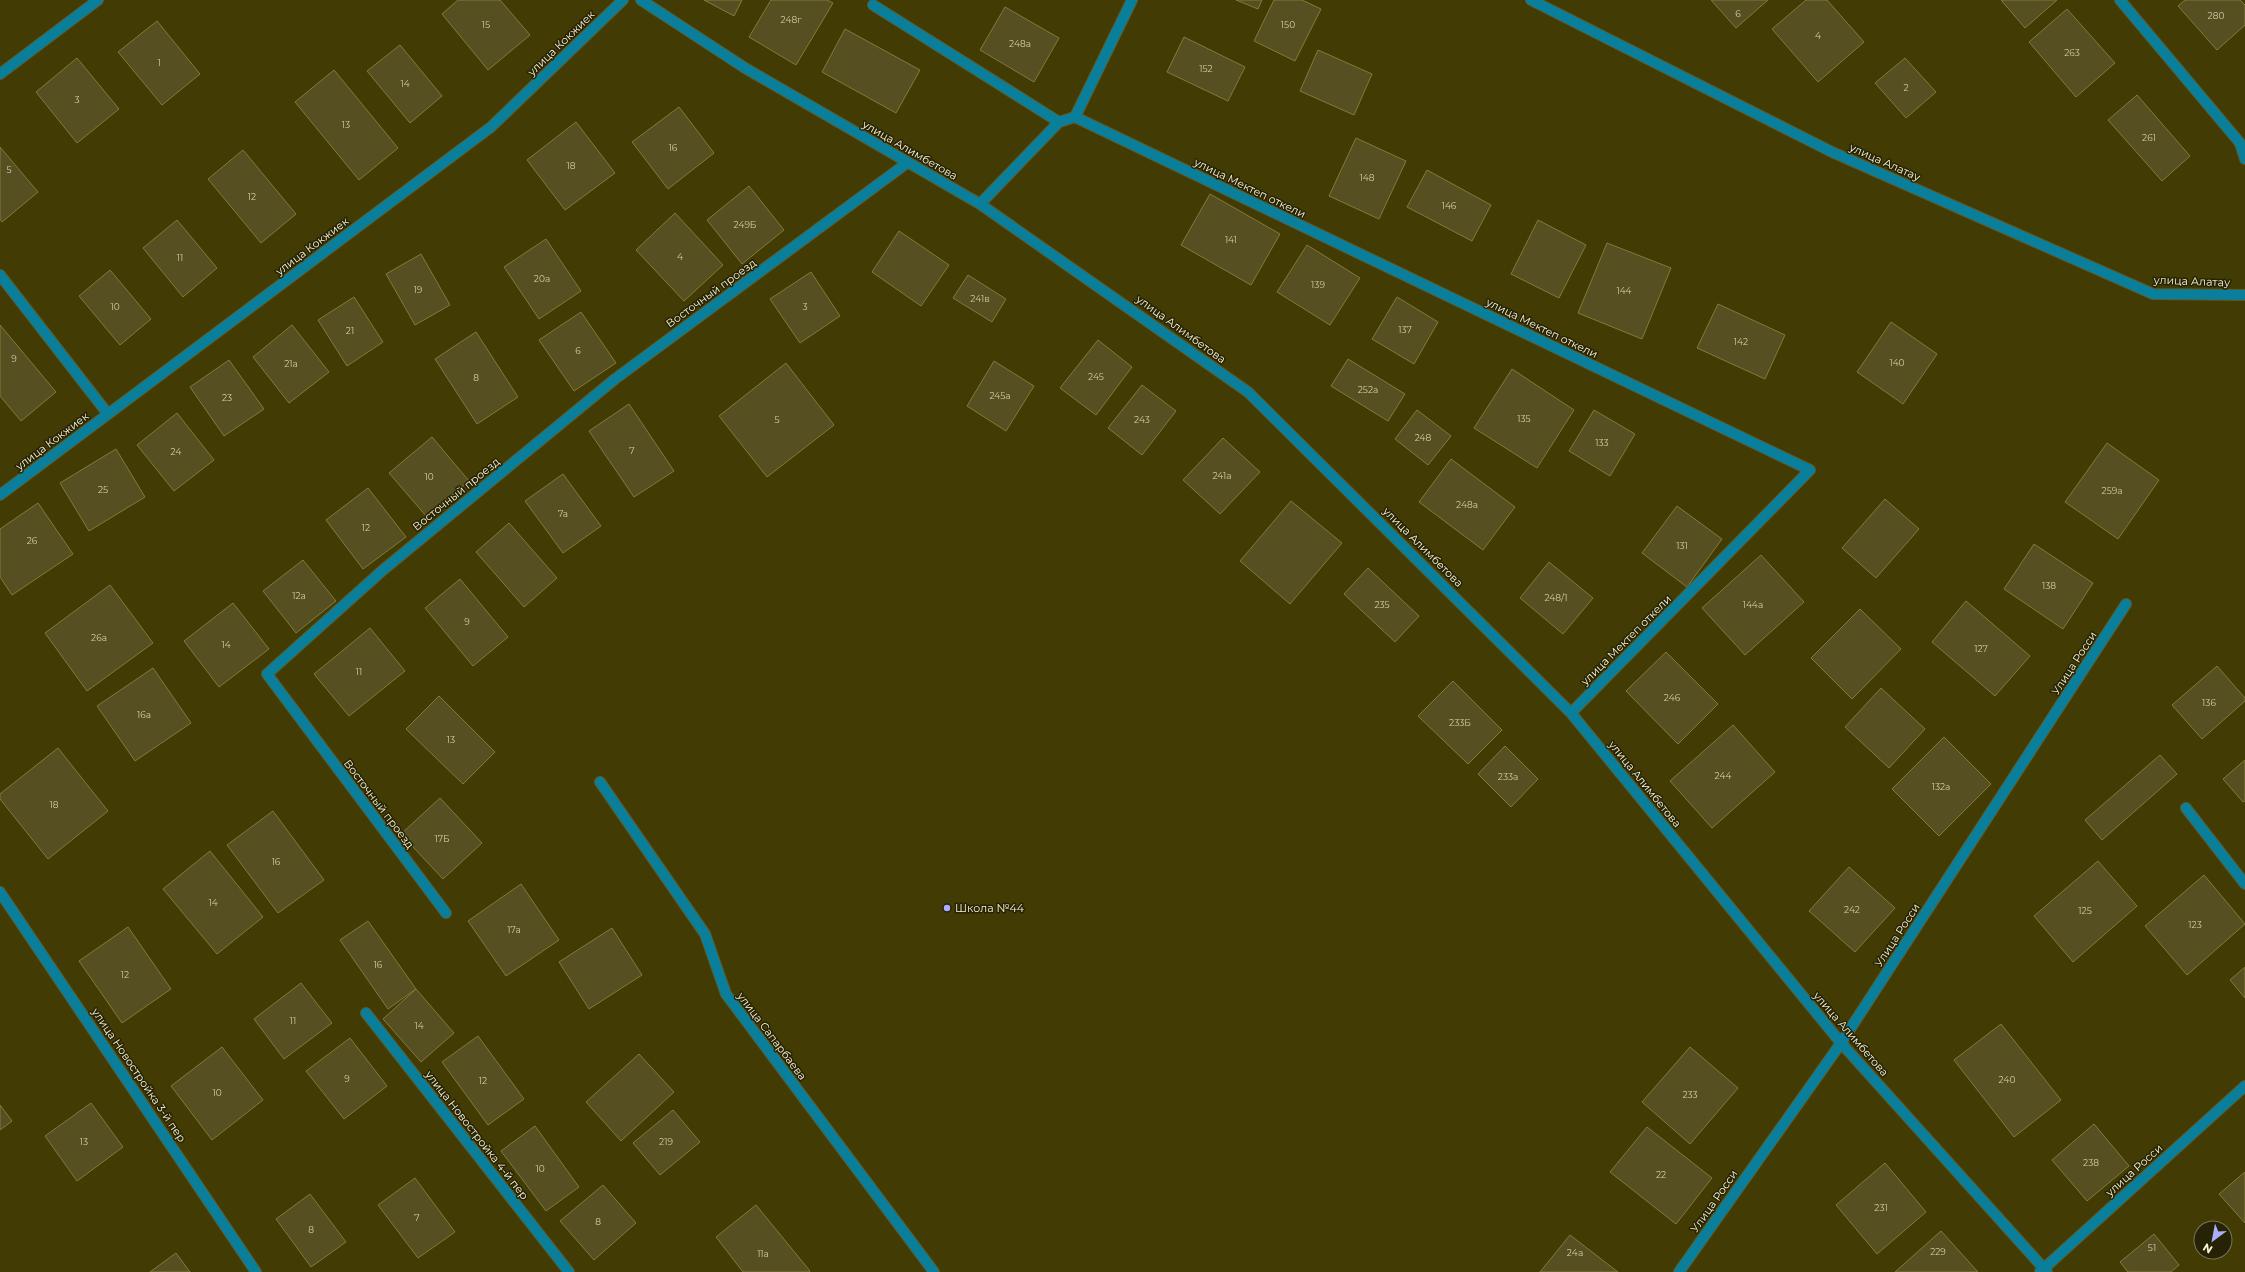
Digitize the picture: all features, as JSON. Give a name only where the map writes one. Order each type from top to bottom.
[{"type":"street","points":[[0,74],[98,0]]},
{"type":"street","name":"улица Кокжиек","points":[[0,495],[491,127],[623,0]]},
{"type":"street","name":"улица Алимбетова","points":[[641,0],[745,68],[980,204],[1248,392],[1571,713],[1841,1042],[2044,1271]]},
{"type":"street","points":[[980,204],[1059,122],[1075,117],[1132,0]]},
{"type":"street","name":"улица Алатау","points":[[1531,0],[1832,152],[2153,294],[2245,295]]},
{"type":"street","points":[[2120,0],[2240,143],[2245,159]]},
{"type":"street","points":[[873,4],[1059,122]]},
{"type":"street","name":"улица Мектеп откели","points":[[1075,117],[1810,470],[1571,713]]},
{"type":"street","name":"Восточный проезд","points":[[446,913],[267,674],[383,570],[615,379],[907,163]]},
{"type":"street","points":[[0,275],[108,414]]},
{"type":"street","name":"Улица Росси","points":[[1679,1272],[1841,1042],[2126,604]]},
{"type":"street","name":"улица Сапарбаева","points":[[600,782],[705,934],[726,994],[934,1272]]},
{"type":"street","points":[[2186,808],[2245,884]]},
{"type":"street","name":"улица Новостройка 3-й пер","points":[[0,892],[256,1272]]},
{"type":"street","name":"улица Новостройка 4-й пер","points":[[366,1013],[569,1272]]},
{"type":"street","name":"улица Росси","points":[[2044,1271],[2245,1086]]},
{"type":"building","points":[[458,0],[500,0],[530,35],[488,70],[442,14]]},
{"type":"building","points":[[704,0],[742,0],[734,16]]},
{"type":"building","points":[[771,0],[827,0],[833,3],[796,65],[749,37]]},
{"type":"building","points":[[1236,0],[1262,0],[1258,9]]},
{"type":"building","points":[[1274,0],[1302,0],[1321,9],[1295,61],[1254,41]]},
{"type":"building","points":[[1711,0],[1768,0],[1736,28]]},
{"type":"building","points":[[1806,0],[1827,0],[1864,42],[1818,82],[1772,29]]},
{"type":"building","points":[[2001,0],[2057,0],[2025,28]]},
{"type":"building","points":[[2185,0],[2240,0],[2245,5],[2245,25],[2217,50],[2178,6]]},
{"type":"building","points":[[1005,7],[1059,38],[1034,82],[980,50]]},
{"type":"building","points":[[2067,9],[2115,63],[2076,97],[2029,42]]},
{"type":"building","points":[[157,21],[200,74],[162,105],[118,52]]},
{"type":"building","points":[[845,29],[920,70],[896,113],[822,72]]},
{"type":"building","points":[[1184,37],[1245,67],[1228,101],[1167,72]]},
{"type":"building","points":[[400,45],[442,96],[410,123],[367,71]]},
{"type":"building","points":[[1318,50],[1372,74],[1354,115],[1300,91]]},
{"type":"building","points":[[77,58],[119,109],[77,143],[36,92]]},
{"type":"building","points":[[1905,58],[1936,92],[1906,118],[1875,83]]},
{"type":"building","points":[[334,70],[398,148],[359,180],[295,102]]},
{"type":"building","points":[[2137,95],[2190,156],[2162,181],[2108,120]]},
{"type":"building","points":[[679,107],[714,153],[668,189],[632,142]]},
{"type":"building","points":[[576,122],[615,173],[565,210],[527,160]]},
{"type":"building","points":[[1356,138],[1406,161],[1379,219],[1329,196]]},
{"type":"building","points":[[0,147],[38,192],[2,222],[0,219]]},
{"type":"building","points":[[243,150],[296,214],[261,243],[208,179]]},
{"type":"building","points":[[1427,170],[1491,205],[1472,241],[1407,207]]},
{"type":"building","points":[[749,186],[784,230],[742,264],[707,220]]},
{"type":"building","points":[[1210,194],[1280,234],[1251,285],[1181,245]]},
{"type":"building","points":[[675,213],[723,265],[684,301],[636,250]]},
{"type":"building","points":[[177,220],[217,268],[183,297],[143,248]]},
{"type":"building","points":[[1538,220],[1586,245],[1559,298],[1511,274]]},
{"type":"building","points":[[899,231],[949,265],[921,306],[872,272]]},
{"type":"building","points":[[546,239],[581,291],[539,319],[504,267]]},
{"type":"building","points":[[1607,243],[1671,268],[1642,339],[1578,313]]},
{"type":"building","points":[[1307,245],[1360,278],[1330,325],[1277,292]]},
{"type":"building","points":[[421,254],[450,305],[415,325],[386,274]]},
{"type":"building","points":[[110,270],[151,319],[120,345],[79,296]]},
{"type":"building","points":[[811,272],[840,316],[800,343],[770,299]]},
{"type":"building","points":[[968,275],[1006,299],[992,322],[953,298]]},
{"type":"building","points":[[354,297],[383,342],[347,366],[318,320]]},
{"type":"building","points":[[1397,297],[1438,322],[1414,364],[1372,339]]},
{"type":"building","points":[[1718,304],[1785,335],[1765,379],[1697,348]]},
{"type":"building","points":[[581,312],[616,363],[574,391],[539,340]]},
{"type":"building","points":[[1891,322],[1937,354],[1903,404],[1857,372]]},
{"type":"building","points":[[0,325],[56,392],[21,421],[0,396]]},
{"type":"building","points":[[292,325],[329,372],[289,403],[253,357]]},
{"type":"building","points":[[476,332],[518,397],[477,424],[435,359]]},
{"type":"building","points":[[1098,340],[1132,367],[1096,415],[1060,388]]},
{"type":"building","points":[[1348,359],[1405,394],[1388,421],[1331,386]]},
{"type":"building","points":[[229,360],[264,409],[224,436],[190,387]]},
{"type":"building","points":[[994,361],[1034,386],[1006,431],[967,406]]},
{"type":"building","points":[[786,363],[834,425],[767,477],[719,416]]},
{"type":"building","points":[[1512,369],[1574,410],[1537,468],[1474,428]]},
{"type":"building","points":[[1142,385],[1176,411],[1142,455],[1108,428]]},
{"type":"building","points":[[629,404],[674,471],[634,497],[589,431]]},
{"type":"building","points":[[1417,410],[1451,436],[1428,465],[1395,439]]},
{"type":"building","points":[[1594,410],[1635,434],[1610,476],[1569,451]]},
{"type":"building","points":[[177,413],[214,460],[174,491],[137,445]]},
{"type":"building","points":[[432,437],[469,481],[427,517],[389,473]]},
{"type":"building","points":[[1223,438],[1260,472],[1220,514],[1183,480]]},
{"type":"building","points":[[2107,443],[2159,480],[2118,539],[2065,502]]},
{"type":"building","points":[[116,449],[145,497],[89,531],[60,483]]},
{"type":"building","points":[[1451,459],[1515,507],[1483,550],[1419,502]]},
{"type":"building","points":[[563,474],[601,526],[563,553],[525,501]]},
{"type":"building","points":[[368,488],[406,537],[363,569],[326,520]]},
{"type":"building","points":[[1885,499],[1919,529],[1876,578],[1842,548]]},
{"type":"building","points":[[1291,501],[1342,543],[1290,604],[1240,561]]},
{"type":"building","points":[[38,503],[73,554],[12,595],[0,577],[0,529]]},
{"type":"building","points":[[1677,506],[1722,539],[1687,587],[1642,553]]},
{"type":"building","points":[[509,523],[557,578],[524,607],[476,552]]},
{"type":"building","points":[[2034,544],[2093,583],[2063,629],[2004,589]]},
{"type":"building","points":[[1761,555],[1804,602],[1745,655],[1702,608]]},
{"type":"building","points":[[303,560],[336,601],[296,633],[263,591]]},
{"type":"building","points":[[1549,562],[1593,598],[1563,634],[1520,598]]},
{"type":"building","points":[[1368,568],[1419,616],[1395,642],[1344,594]]},
{"type":"building","points":[[460,579],[508,637],[473,666],[425,608]]},
{"type":"building","points":[[110,585],[153,643],[87,691],[45,633]]},
{"type":"building","points":[[1966,601],[2030,656],[1995,696],[1932,642]]},
{"type":"building","points":[[233,603],[269,649],[219,687],[184,641]]},
{"type":"building","points":[[1860,609],[1901,649],[1852,699],[1811,658]]},
{"type":"building","points":[[370,628],[405,671],[349,716],[314,674]]},
{"type":"building","points":[[1666,652],[1718,704],[1678,744],[1626,691]]},
{"type":"building","points":[[2217,666],[2245,698],[2245,701],[2202,739],[2172,705]]},
{"type":"building","points":[[153,668],[191,723],[135,761],[97,706]]},
{"type":"building","points":[[1453,681],[1502,730],[1468,764],[1418,716]]},
{"type":"building","points":[[1881,688],[1925,729],[1889,768],[1845,727]]},
{"type":"building","points":[[439,696],[495,752],[463,784],[406,729]]},
{"type":"building","points":[[1733,725],[1775,772],[1712,828],[1670,781]]},
{"type":"building","points":[[1944,737],[1991,784],[1939,836],[1892,789]]},
{"type":"building","points":[[1505,746],[1538,779],[1511,807],[1478,774]]},
{"type":"building","points":[[58,748],[108,811],[48,859],[0,799],[0,794]]},
{"type":"building","points":[[2160,755],[2177,774],[2102,840],[2085,820]]},
{"type":"building","points":[[2245,760],[2245,801],[2243,802],[2223,779]]},
{"type":"building","points":[[440,798],[482,843],[443,879],[401,834]]},
{"type":"building","points":[[273,811],[324,880],[278,913],[227,845]]},
{"type":"building","points":[[210,851],[263,917],[217,954],[163,889]]},
{"type":"building","points":[[2098,861],[2137,906],[2073,962],[2034,916]]},
{"type":"building","points":[[1849,867],[1895,908],[1855,952],[1809,911]]},
{"type":"building","points":[[2204,875],[2245,924],[2187,975],[2145,926]]},
{"type":"building","points":[[521,884],[559,940],[506,976],[468,921]]},
{"type":"building","points":[[368,921],[416,989],[388,1009],[340,940]]},
{"type":"building","points":[[128,927],[171,989],[122,1023],[79,961]]},
{"type":"building","points":[[612,928],[642,975],[589,1009],[559,962]]},
{"type":"building","points":[[2245,967],[2245,998],[2230,980]]},
{"type":"building","points":[[301,983],[332,1023],[284,1059],[254,1019]]},
{"type":"building","points":[[416,989],[454,1033],[421,1062],[383,1019]]},
{"type":"building","points":[[2001,1024],[2061,1100],[2014,1137],[1954,1060]]},
{"type":"building","points":[[478,1036],[524,1099],[488,1125],[442,1062]]},
{"type":"building","points":[[350,1038],[387,1086],[344,1119],[306,1071]]},
{"type":"building","points":[[222,1047],[263,1100],[212,1140],[171,1086]]},
{"type":"building","points":[[1690,1047],[1738,1088],[1690,1144],[1642,1102]]},
{"type":"building","points":[[639,1054],[674,1092],[621,1141],[586,1102]]},
{"type":"building","points":[[91,1103],[123,1147],[77,1181],[45,1136]]},
{"type":"building","points":[[0,1105],[12,1121],[0,1130]]},
{"type":"building","points":[[673,1110],[700,1142],[660,1175],[633,1143]]},
{"type":"building","points":[[2094,1124],[2129,1166],[2087,1201],[2052,1160]]},
{"type":"building","points":[[535,1126],[579,1187],[546,1211],[501,1151]]},
{"type":"building","points":[[1647,1127],[1712,1178],[1676,1224],[1610,1172]]},
{"type":"building","points":[[1885,1163],[1926,1212],[1877,1254],[1836,1205]]},
{"type":"building","points":[[2245,1172],[2245,1223],[2219,1194]]},
{"type":"building","points":[[415,1178],[455,1232],[418,1258],[378,1205]]},
{"type":"building","points":[[603,1185],[636,1223],[594,1260],[560,1221]]},
{"type":"building","points":[[310,1194],[346,1242],[311,1267],[276,1219]]},
{"type":"building","points":[[756,1205],[810,1271],[809,1272],[743,1272],[716,1237]]},
{"type":"building","points":[[1941,1231],[1978,1272],[1895,1272]]},
{"type":"building","points":[[2154,1234],[2179,1265],[2171,1272],[2128,1272],[2120,1262]]},
{"type":"building","points":[[1570,1235],[1618,1272],[1540,1272]]},
{"type":"building","points":[[176,1253],[190,1272],[150,1272]]},
{"type":"place","name":"Школа №44","points":[[947,908]]}]
